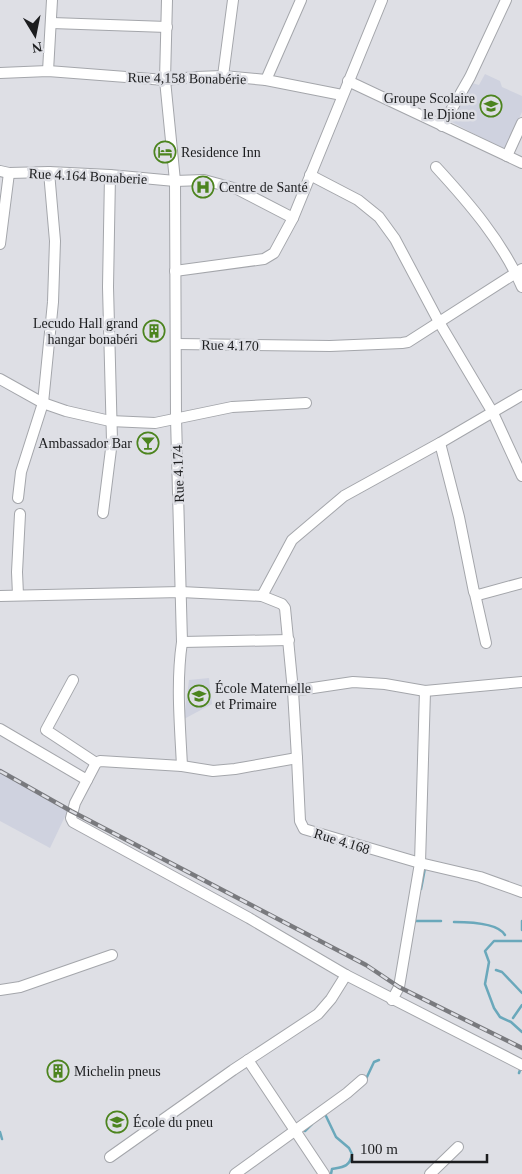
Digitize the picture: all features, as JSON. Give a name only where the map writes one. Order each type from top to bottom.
[{"type":"street","points":[[48,72],[52,0]]},
{"type":"street","name":"Rue 4.174","points":[[167,0],[165,80],[175,180],[176,418],[182,642],[179,663],[179,697],[182,766]]},
{"type":"street","points":[[223,76],[233,0]]},
{"type":"street","points":[[266,80],[301,0]]},
{"type":"street","points":[[176,271],[243,262],[270,256],[274,253],[293,218],[382,0]]},
{"type":"street","points":[[442,126],[470,78],[506,0]]},
{"type":"street","points":[[52,23],[167,27]]},
{"type":"street","name":"Rue 4,158 Bonabérie","points":[[0,73],[48,72],[165,80],[196,76],[223,76],[266,80],[342,95]]},
{"type":"street","points":[[348,81],[522,163]]},
{"type":"street","points":[[507,156],[522,123]]},
{"type":"street","points":[[436,167],[489,229],[519,271],[522,287]]},
{"type":"street","points":[[0,244],[5,172]]},
{"type":"street","name":"Rue 4.164 Bonaberie","points":[[5,172],[49,172],[204,180],[237,189],[293,218]]},
{"type":"street","points":[[18,498],[20,472],[43,403],[53,302],[55,241],[49,172]]},
{"type":"street","points":[[103,513],[111,452],[108,287],[110,175]]},
{"type":"street","points":[[310,175],[358,200],[379,217],[395,239],[439,322],[493,413],[522,476]]},
{"type":"street","name":"Rue 4.170","points":[[176,344],[284,345],[408,342],[519,271]]},
{"type":"street","points":[[0,380],[43,403],[75,414],[110,421],[155,422],[232,407],[306,402]]},
{"type":"street","points":[[262,596],[292,540],[344,496],[522,395]]},
{"type":"street","points":[[440,443],[459,517],[486,643]]},
{"type":"street","points":[[18,595],[17,572],[20,514]]},
{"type":"street","points":[[475,594],[478,595],[522,583]]},
{"type":"street","points":[[0,596],[181,592],[262,596],[282,604],[285,608],[289,640],[297,758],[235,770],[213,771],[182,766],[103,760],[96,762],[86,780],[75,803],[71,818],[73,822],[249,918],[392,1000],[522,1065]]},
{"type":"street","points":[[182,642],[289,640]]},
{"type":"street","points":[[73,680],[46,731],[96,762]]},
{"type":"street","points":[[293,691],[353,682],[385,684],[424,690],[522,682]]},
{"type":"street","points":[[392,1000],[399,987],[420,863],[424,690]]},
{"type":"street","points":[[0,729],[86,780]]},
{"type":"street","name":"Rue 4.168","points":[[297,758],[300,821],[304,829],[420,863]]},
{"type":"street","points":[[420,863],[480,878],[522,892]]},
{"type":"street","points":[[0,990],[20,987],[112,956]]},
{"type":"street","points":[[110,1157],[248,1060],[318,1014],[346,975]]},
{"type":"street","points":[[248,1060],[324,1174]]},
{"type":"street","points":[[235,1174],[295,1132],[362,1080]]},
{"type":"street","points":[[430,1174],[458,1147]]},
{"type":"shaded area","name":"Groupe Scolaire le Djione","points":[[485,74],[500,81],[502,87],[522,96],[522,112],[504,150],[452,122],[472,83],[479,85]]},
{"type":"shaded area","name":"École Maternelle et Primaire","points":[[209,678],[212,704],[184,719],[189,680]]},
{"type":"shaded area","points":[[0,768],[69,808],[50,848],[0,821]]},
{"type":"waterway","points":[[421,889],[425,868]]},
{"type":"waterway","points":[[415,921],[441,921]]},
{"type":"waterway","points":[[522,921],[522,930]]},
{"type":"waterway","points":[[454,922],[489,926],[496,928],[505,935]]},
{"type":"waterway","points":[[522,941],[494,941],[485,951],[489,962],[485,984],[494,1008],[500,1017],[511,1022],[522,1032]]},
{"type":"waterway","points":[[496,970],[502,972],[522,993]]},
{"type":"waterway","points":[[513,1018],[522,1005]]},
{"type":"waterway","points":[[366,1079],[374,1062],[379,1060]]},
{"type":"waterway","points":[[519,1073],[521,1067]]},
{"type":"waterway","points":[[325,1114],[336,1137],[349,1148],[352,1154],[348,1164],[332,1169],[331,1174]]},
{"type":"waterway","points":[[305,1131],[312,1124]]},
{"type":"waterway","points":[[0,1132],[2,1139]]},
{"type":"railway","points":[[0,771],[71,811],[366,965],[399,987],[522,1048]]},
{"type":"place","name":"Groupe Scolaire le Djione","points":[[491,106]]},
{"type":"place","name":"Residence Inn","points":[[165,152]]},
{"type":"place","name":"Centre de Santé","points":[[203,187]]},
{"type":"place","name":"Lecudo Hall grand hangar bonabéri","points":[[154,331]]},
{"type":"place","name":"Ambassador Bar","points":[[148,443]]},
{"type":"place","name":"École Maternelle et Primaire","points":[[199,696]]},
{"type":"place","name":"Michelin pneus","points":[[58,1071]]},
{"type":"place","name":"École du pneu","points":[[117,1122]]}]
